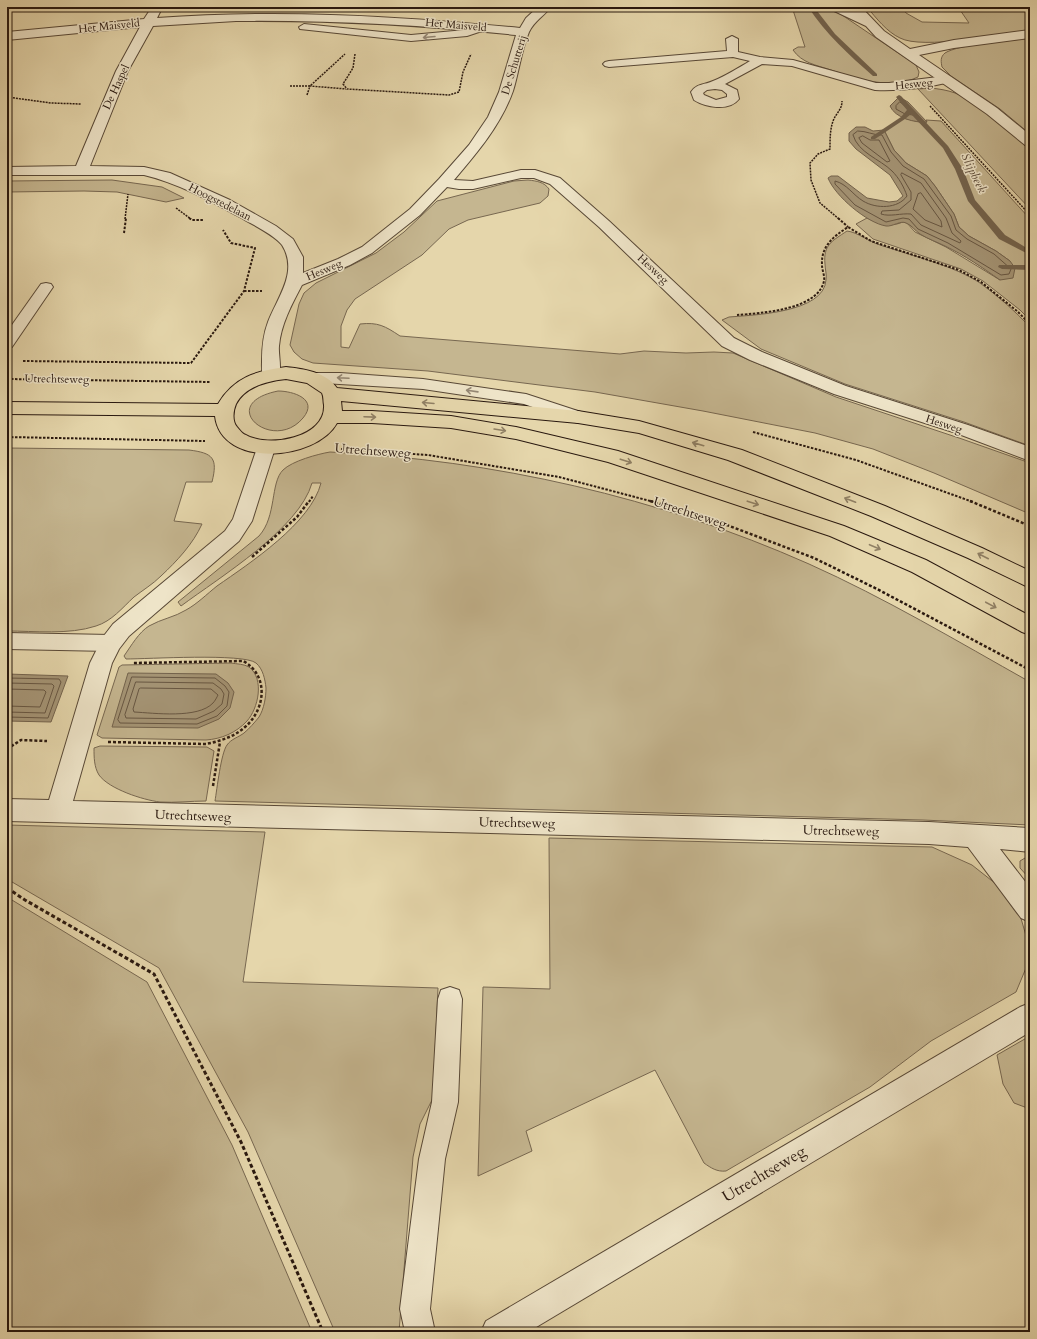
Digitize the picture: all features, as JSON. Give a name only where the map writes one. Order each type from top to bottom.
[{"type":"main road","points":[[7,408],[224,410],[229,400],[236,392],[246,384],[258,378],[271,375],[300,374],[321,383],[332,394],[334,402],[332,417],[372,417],[451,422],[516,433],[611,456],[838,531],[919,566],[1030,626]]},
{"type":"main road","points":[[332,394],[578,417],[639,427],[735,455],[885,514],[975,553],[1030,580]]},
{"type":"main road","name":"Utrechtseweg","points":[[224,410],[224,420],[229,431],[237,439],[250,445],[263,454],[311,438],[324,428],[332,417]]},
{"type":"street","name":"De Haspel","points":[[81,170],[107,104],[122,71],[157,7]]},
{"type":"street","name":"De Schutterij","points":[[444,182],[474,148],[495,117],[506,92],[523,32],[534,17],[544,7]]},
{"type":"street","points":[[834,7],[870,24]]},
{"type":"street","name":"Hesweg","points":[[854,7],[880,34],[992,111],[1030,142]]},
{"type":"street","name":"Het Maisveld","points":[[7,36],[150,22],[224,18],[307,17],[378,19],[523,32]]},
{"type":"street","points":[[908,53],[954,44],[1030,34]]},
{"type":"street","name":"Hoogstedelaan","points":[[7,171],[81,170],[144,172],[170,178],[225,203],[271,229],[288,242],[295,257],[295,282],[276,322],[272,335],[270,347],[271,375]]},
{"type":"street","name":"Hesweg","points":[[295,282],[344,262],[367,250],[415,212],[444,182],[458,185],[473,185],[521,174],[535,174],[555,181],[604,224],[728,342],[756,356],[840,390],[962,429],[1030,454]]},
{"type":"street","points":[[58,812],[101,663],[111,643],[121,630],[232,536],[242,521],[263,454]]},
{"type":"street","name":"Utrechtseweg","points":[[7,810],[928,833],[1030,840]]},
{"type":"street","points":[[975,837],[1030,909]]},
{"type":"street","name":"Utrechtseweg","points":[[498,1332],[1030,1017]]},
{"type":"lane","points":[[304,27],[365,35],[411,38],[467,33],[482,28]]},
{"type":"lane","points":[[732,39],[733,54]]},
{"type":"lane","name":"Hesweg","points":[[609,64],[733,54],[760,60],[793,63],[868,85],[889,87],[946,80]]},
{"type":"lane","points":[[715,85],[760,60]]},
{"type":"lane","points":[[7,343],[46,287]]},
{"type":"lane","points":[[312,378],[340,378],[423,384],[526,399],[578,417]]},
{"type":"lane","points":[[7,641],[111,643]]},
{"type":"lane","points":[[420,1332],[415,1309],[432,1159],[445,1102],[450,999]]},
{"type":"path","points":[[290,86],[310,86],[439,95],[457,94],[460,89],[463,72],[482,28]]},
{"type":"path","points":[[307,95],[310,86],[365,35]]},
{"type":"path","points":[[347,89],[343,84],[353,68],[355,50],[352,47]]},
{"type":"path","points":[[868,85],[864,89],[842,96],[842,108],[838,112],[829,129],[830,149],[818,154],[810,163],[811,180],[820,203],[848,227],[871,241],[959,270],[981,282],[1017,311],[1030,324]]},
{"type":"path","points":[[911,85],[1030,215]]},
{"type":"path","points":[[7,98],[51,103],[107,104]]},
{"type":"path","points":[[124,233],[129,190]]},
{"type":"path","points":[[175,207],[192,220],[205,221]]},
{"type":"path","points":[[23,361],[190,364],[244,291],[256,248],[231,243],[220,227]]},
{"type":"path","points":[[704,318],[772,312],[809,300],[821,289],[824,280],[822,254],[826,244],[848,227]]},
{"type":"path","name":"Utrechtseweg","points":[[7,378],[214,382]]},
{"type":"path","points":[[751,431],[856,460],[986,506],[1030,526]]},
{"type":"path","points":[[7,437],[209,441]]},
{"type":"path","name":"Utrechtseweg","points":[[335,448],[428,455],[559,477],[703,516],[814,558],[877,589],[1030,670]]},
{"type":"path","points":[[247,561],[260,552],[297,517],[313,496]]},
{"type":"path","points":[[7,749],[21,740],[206,744],[220,742],[241,731],[255,716],[259,708],[262,694],[261,681],[258,672],[252,665],[243,661],[101,663]]},
{"type":"path","points":[[208,816],[220,742]]},
{"type":"path","points":[[7,888],[25,900],[154,974],[240,1142],[323,1332]]},
{"type":"shaded area","points":[[792,7],[828,7],[916,65],[919,72],[918,77],[896,83],[874,82],[852,77],[805,61],[793,50],[798,47],[805,47]]},
{"type":"shaded area","points":[[867,7],[902,7],[906,13],[922,22],[969,23],[958,7],[1030,7],[1030,30],[944,42],[911,41],[900,38],[891,32]]},
{"type":"shaded area","points":[[1030,38],[1030,134],[1000,109],[951,76],[942,67],[941,61],[942,56],[945,53],[962,47]]},
{"type":"shaded area","points":[[931,88],[946,90],[965,98],[994,118],[1030,150],[1030,209],[918,89]]},
{"type":"shaded area","points":[[903,118],[920,122],[927,122],[926,120],[941,121],[1030,219],[1030,320],[1020,310],[983,281],[961,269],[873,239],[856,224],[867,218],[889,225],[903,222],[907,223],[915,232],[946,247],[1000,280],[1010,261],[996,251],[969,236],[959,227],[954,214],[927,176],[906,163],[894,150],[884,130]]},
{"type":"shaded area","points":[[112,180],[162,187],[184,198],[166,202],[117,192],[7,192],[7,181]]},
{"type":"shaded area","points":[[528,180],[540,182],[549,189],[548,196],[540,203],[468,220],[449,229],[422,255],[355,299],[347,310],[341,326],[341,347],[349,348],[360,324],[377,324],[400,336],[620,354],[644,351],[733,353],[836,397],[1030,463],[1030,514],[873,449],[815,433],[595,392],[428,371],[313,363],[302,359],[294,352],[290,345],[299,304],[304,293],[316,283],[376,253],[404,232],[437,201],[514,181]]},
{"type":"shaded area","points":[[847,231],[855,233],[876,244],[932,261],[970,277],[1000,298],[1030,327],[1030,446],[964,422],[845,384],[761,349],[722,320],[729,317],[786,310],[801,306],[813,299],[822,291],[826,280],[825,252],[827,248],[833,241]]},
{"type":"shaded area","points":[[278,391],[284,391],[302,397],[308,406],[307,411],[303,418],[291,428],[277,431],[265,429],[255,423],[250,415],[251,406],[259,397]]},
{"type":"shaded area","points":[[7,448],[189,450],[204,453],[212,458],[214,462],[212,482],[186,482],[174,521],[202,524],[184,552],[158,579],[102,624],[86,629],[63,632],[7,631]]},
{"type":"shaded area","points":[[330,452],[391,456],[453,463],[514,473],[634,501],[694,519],[752,540],[809,564],[893,605],[1030,682],[1030,825],[923,820],[215,801],[221,763],[227,745],[248,730],[259,717],[262,710],[266,688],[262,671],[256,663],[234,658],[194,657],[126,659],[124,656],[135,640],[149,626],[182,612],[194,605],[278,541],[305,513],[315,498],[321,483],[312,483],[304,500],[292,518],[256,551],[181,606],[178,602],[259,536],[269,519],[276,483],[283,470],[292,464],[312,456]]},
{"type":"shaded area","points":[[231,663],[249,667],[254,672],[258,686],[257,702],[251,716],[243,725],[233,732],[223,737],[206,740],[102,738],[97,735],[119,667],[122,665]]},
{"type":"shaded area","points":[[100,746],[207,747],[214,751],[206,801],[160,802],[127,793],[110,785],[99,775],[96,769],[94,748]]},
{"type":"shaded area","points":[[7,825],[265,832],[243,982],[438,988],[433,1098],[420,1124],[413,1157],[399,1332],[335,1332],[248,1132],[159,968],[7,879]]},
{"type":"shaded area","points":[[549,838],[932,847],[972,865],[996,884],[1020,915],[1029,946],[1026,968],[1016,992],[931,1041],[870,1087],[726,1171],[717,1170],[704,1163],[655,1070],[526,1131],[532,1151],[478,1176],[483,987],[550,989]]},
{"type":"shaded area","points":[[1030,855],[1030,879],[1020,868],[1020,861]]},
{"type":"shaded area","points":[[7,897],[147,982],[232,1145],[312,1332],[7,1332]]},
{"type":"shaded area","points":[[1030,1036],[1030,1109],[1014,1103],[1003,1084],[997,1055]]},
{"type":"water","points":[[899,97],[908,102],[927,122],[911,121],[896,114],[890,106]]},
{"type":"water","points":[[856,127],[865,127],[873,131],[884,130],[894,150],[906,163],[927,176],[935,186],[954,214],[959,227],[969,236],[996,251],[1010,261],[1015,268],[1013,278],[1000,280],[959,253],[920,234],[904,222],[888,226],[878,224],[852,208],[837,193],[828,178],[831,176],[838,176],[867,198],[889,202],[897,201],[903,196],[890,175],[856,149],[849,141],[849,133]]},
{"type":"water","points":[[128,673],[216,674],[228,683],[234,692],[230,708],[219,719],[198,728],[112,727]]},
{"type":"water","points":[[7,674],[68,676],[51,722],[7,721]]},
{"type":"waterway","name":"Slijpbeek","points":[[811,7],[833,35],[875,75]]},
{"type":"waterway","name":"Slijpbeek","points":[[899,97],[946,147],[959,169],[972,201],[1002,237],[1030,253]]},
{"type":"waterway","points":[[873,138],[903,118],[911,110]]},
{"type":"waterway","points":[[1002,267],[1030,267]]}]
